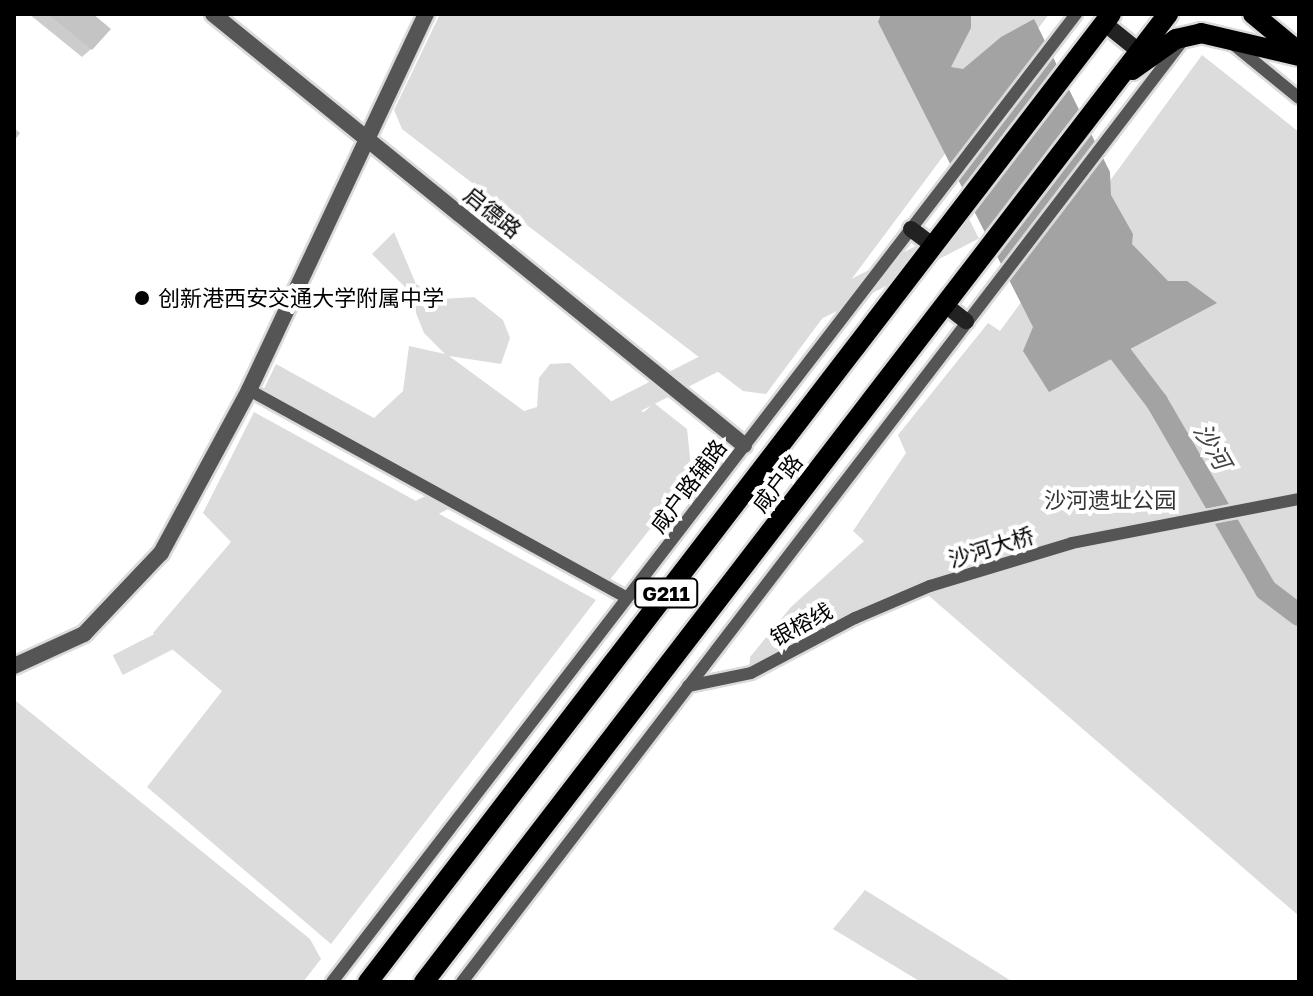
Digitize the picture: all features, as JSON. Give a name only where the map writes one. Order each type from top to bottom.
[{"type":"main road","name":"咸户路","points":[[424,982],[1168,14]]},
{"type":"main road","points":[[1253,14],[1298,50]]},
{"type":"main road","name":"咸户路","points":[[368,982],[1108,17]]},
{"type":"main road","points":[[1108,17],[1139,51]]},
{"type":"main road","points":[[1112,86],[1186,37],[1221,35],[1298,50]]},
{"type":"main road","points":[[911,229],[932,245]]},
{"type":"main road","points":[[944,304],[966,321]]},
{"type":"street","name":"启德路","points":[[213,14],[744,445]]},
{"type":"street","points":[[14,666],[84,634],[161,553],[249,390],[426,14]]},
{"type":"street","name":"咸户路辅路","points":[[332,982],[1075,15]]},
{"type":"street","points":[[1221,35],[1299,98]]},
{"type":"street","points":[[462,982],[1002,273],[1186,37]]},
{"type":"street","points":[[249,390],[627,598]]},
{"type":"street","name":"沙河大桥","points":[[930,586],[1072,543],[1299,499]]},
{"type":"street","name":"银榕线","points":[[688,686],[751,673],[855,618],[930,586]]},
{"type":"green space","points":[[440,14],[1049,14],[766,394],[743,391],[402,129],[394,110]]},
{"type":"green space","name":"沙河遗址公园","points":[[1202,55],[1299,132],[1299,916],[921,589],[749,671],[750,657],[791,607],[864,541],[853,531],[906,453],[898,435],[988,323],[1000,331]]},
{"type":"green space","points":[[969,219],[979,239],[123,675],[113,655]]},
{"type":"green space","points":[[394,232],[416,284],[442,299],[474,297],[503,320],[510,338],[501,364],[449,356],[524,411],[537,407],[539,378],[550,364],[570,363],[612,402],[644,412],[654,403],[687,429],[692,476],[601,591],[258,401],[276,364],[374,418],[403,391],[409,346],[445,354],[424,333],[406,288],[372,254]]},
{"type":"green space","points":[[254,412],[596,600],[331,944],[147,787],[222,691],[153,633],[231,542],[203,513]]},
{"type":"green space","points":[[15,700],[310,939],[321,959],[303,982],[14,982]]},
{"type":"green space","points":[[865,890],[1013,982],[921,982],[833,929]]},
{"type":"shaded area","points":[[881,14],[971,14],[971,28],[951,67],[963,69],[1001,37],[1034,19],[1110,172],[1111,195],[1133,234],[1132,244],[1168,281],[1187,281],[1217,303],[1049,392],[1023,351],[1033,327],[878,22]]},
{"type":"building","points":[[48,14],[93,14],[111,29],[92,50]]},
{"type":"waterway","name":"沙河","points":[[1104,332],[1157,402],[1266,590],[1299,615]]},
{"type":"place","name":"创新港西安交通大学附属中学","points":[[142,298]]}]
